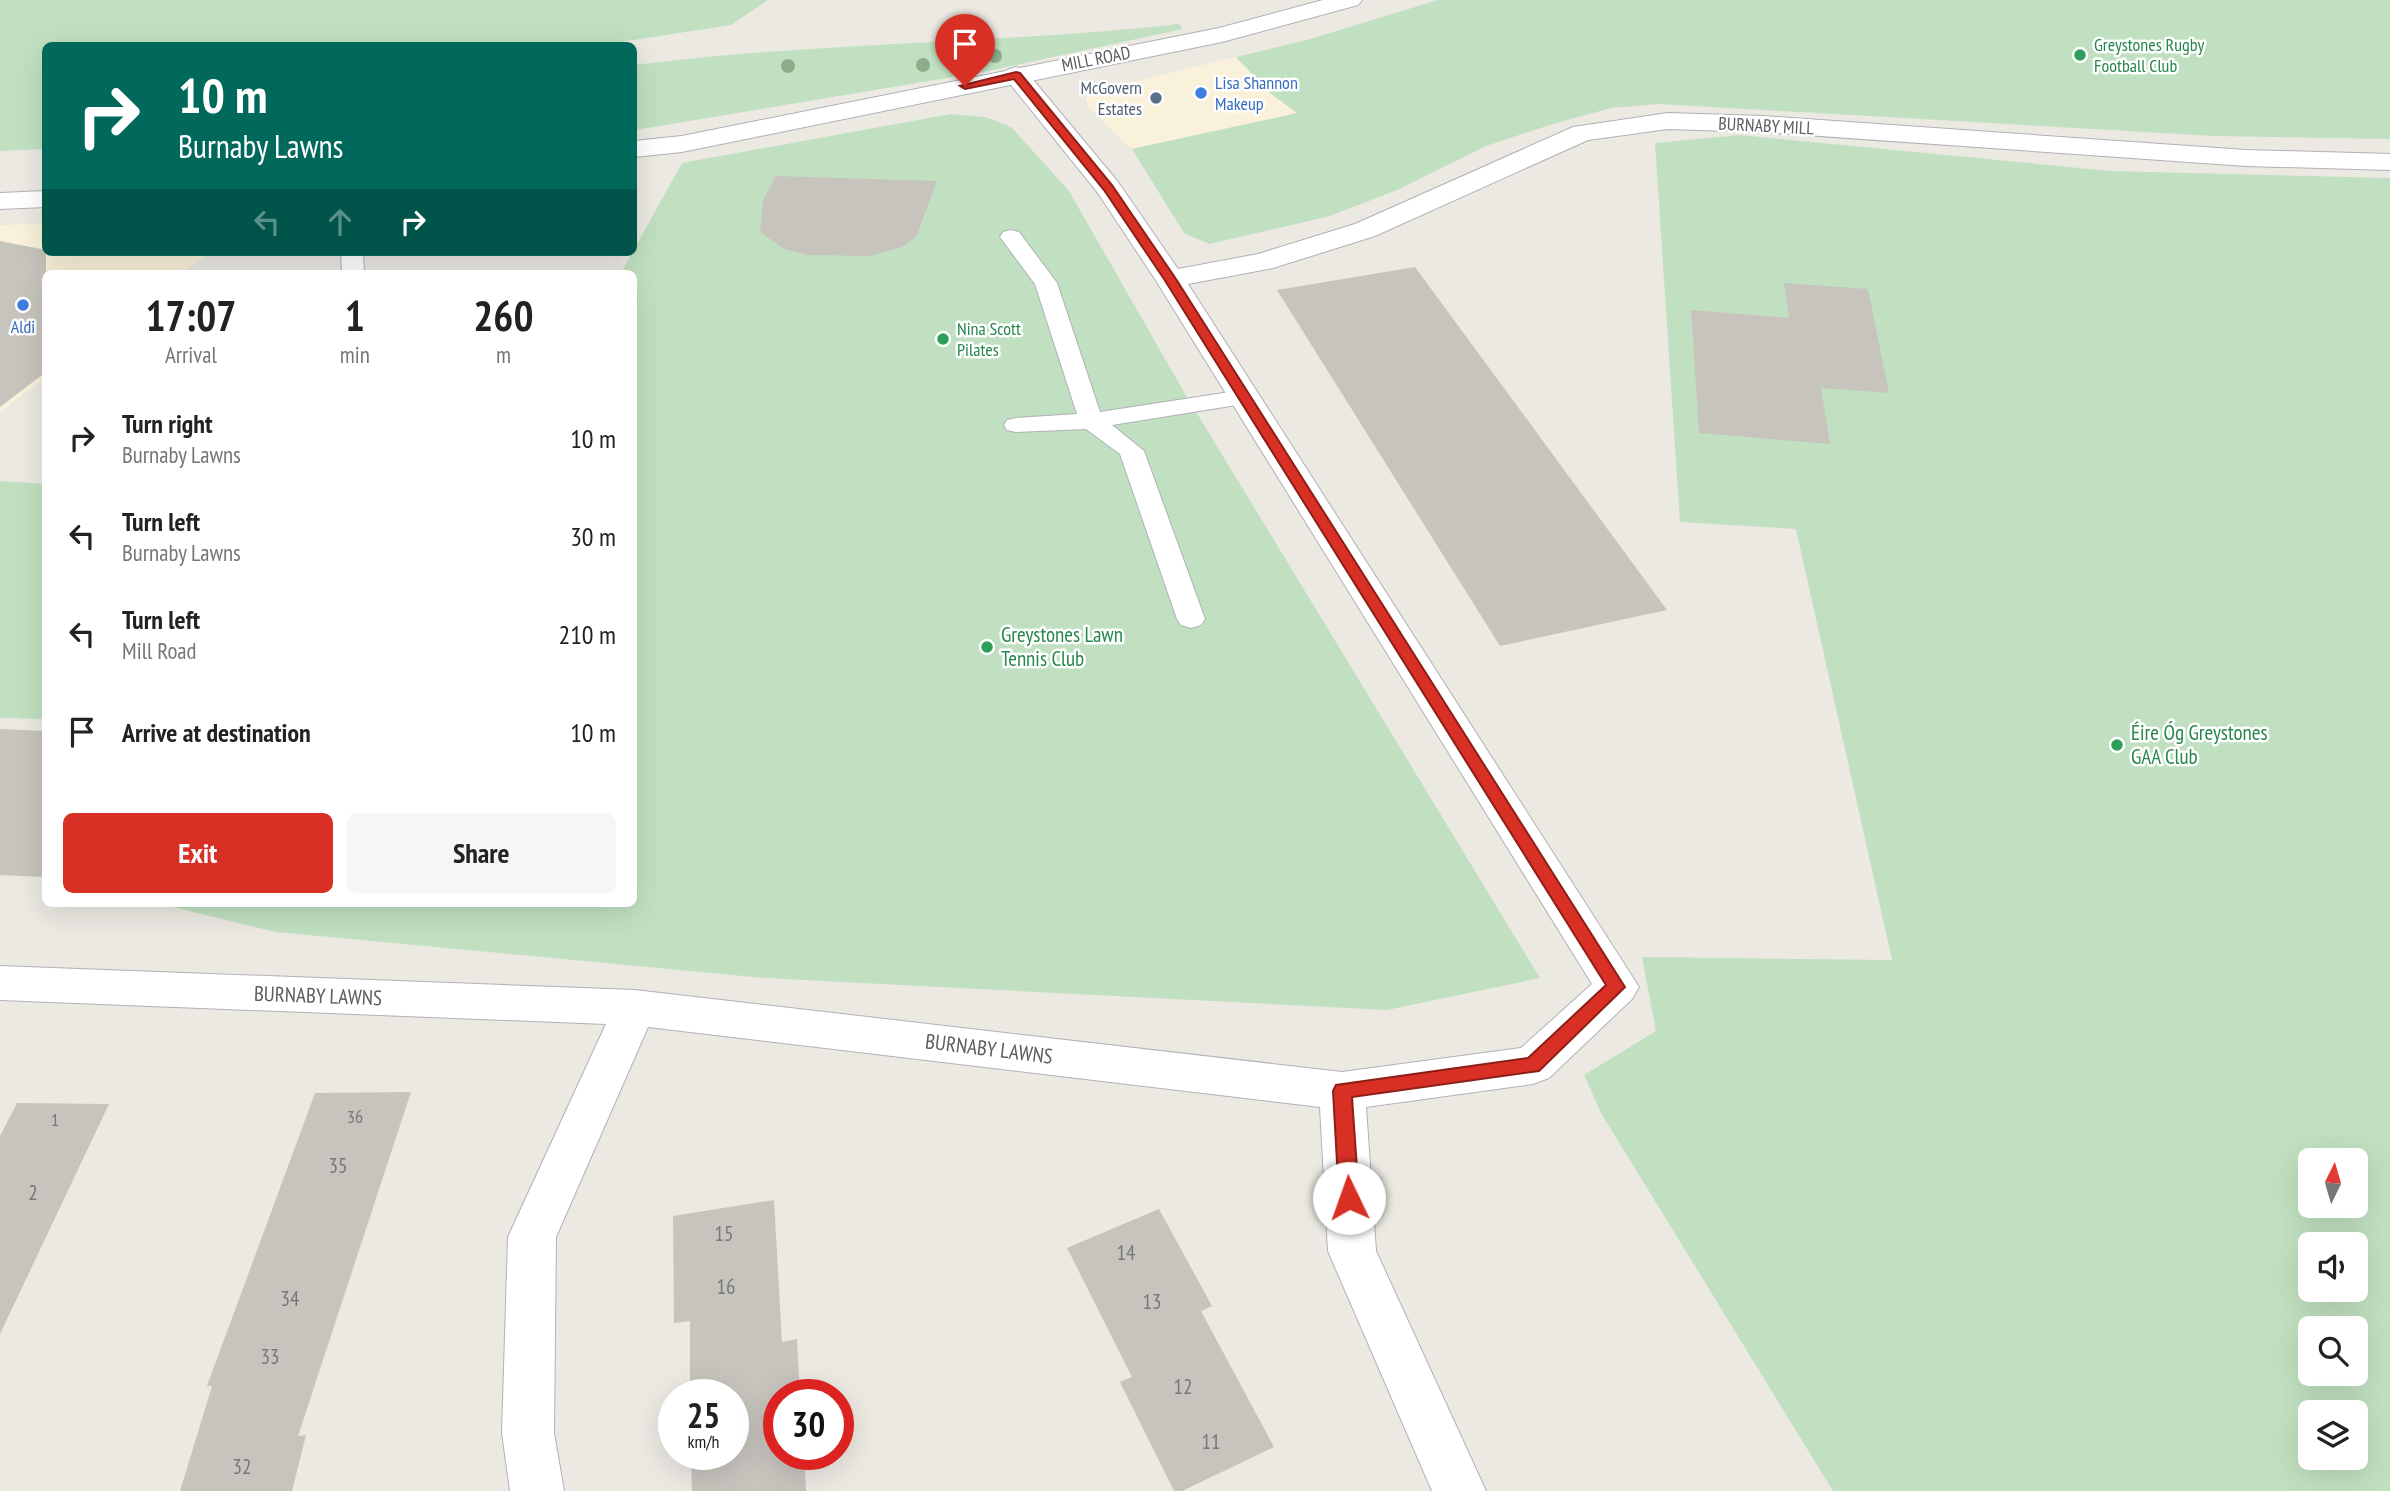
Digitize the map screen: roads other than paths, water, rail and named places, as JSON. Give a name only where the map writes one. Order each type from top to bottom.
[{"type":"street","name":"MILL ROAD","points":[[637,149],[682,144],[1222,35],[1312,4],[1350,0]]},
{"type":"street","name":"BURNABY LAWNS","points":[[0,983],[635,1008],[1342,1091],[1533,1065],[1616,987],[1170,279],[1108,188],[1016,75]]},
{"type":"street","name":"BURNABY MILL","points":[[1170,279],[1263,261],[1365,230],[1582,133],[1668,121],[1776,125],[2246,158],[2390,162]]},
{"type":"street","points":[[0,201],[42,199]]},
{"type":"street","points":[[537,1491],[528,1433],[531,1237],[635,1008]]},
{"type":"street","points":[[1342,1091],[1352,1251],[1459,1491]]},
{"type":"lane","points":[[1011,237],[1046,283],[1091,421],[1131,451],[1191,620]]},
{"type":"lane","points":[[1016,425],[1091,421],[1243,397]]},
{"type":"place","name":"Greystones Rugby Football Club","points":[[2080,55]]},
{"type":"place","name":"Lisa Shannon Makeup","points":[[1201,93]]},
{"type":"place","name":"McGovern Estates","points":[[1156,98]]},
{"type":"place","name":"Aldi","points":[[23,305]]},
{"type":"place","name":"Nina Scott Pilates","points":[[943,339]]},
{"type":"place","name":"Greystones Lawn Tennis Club","points":[[987,647]]},
{"type":"place","name":"Éire Óg Greystones GAA Club","points":[[2117,745]]}]
